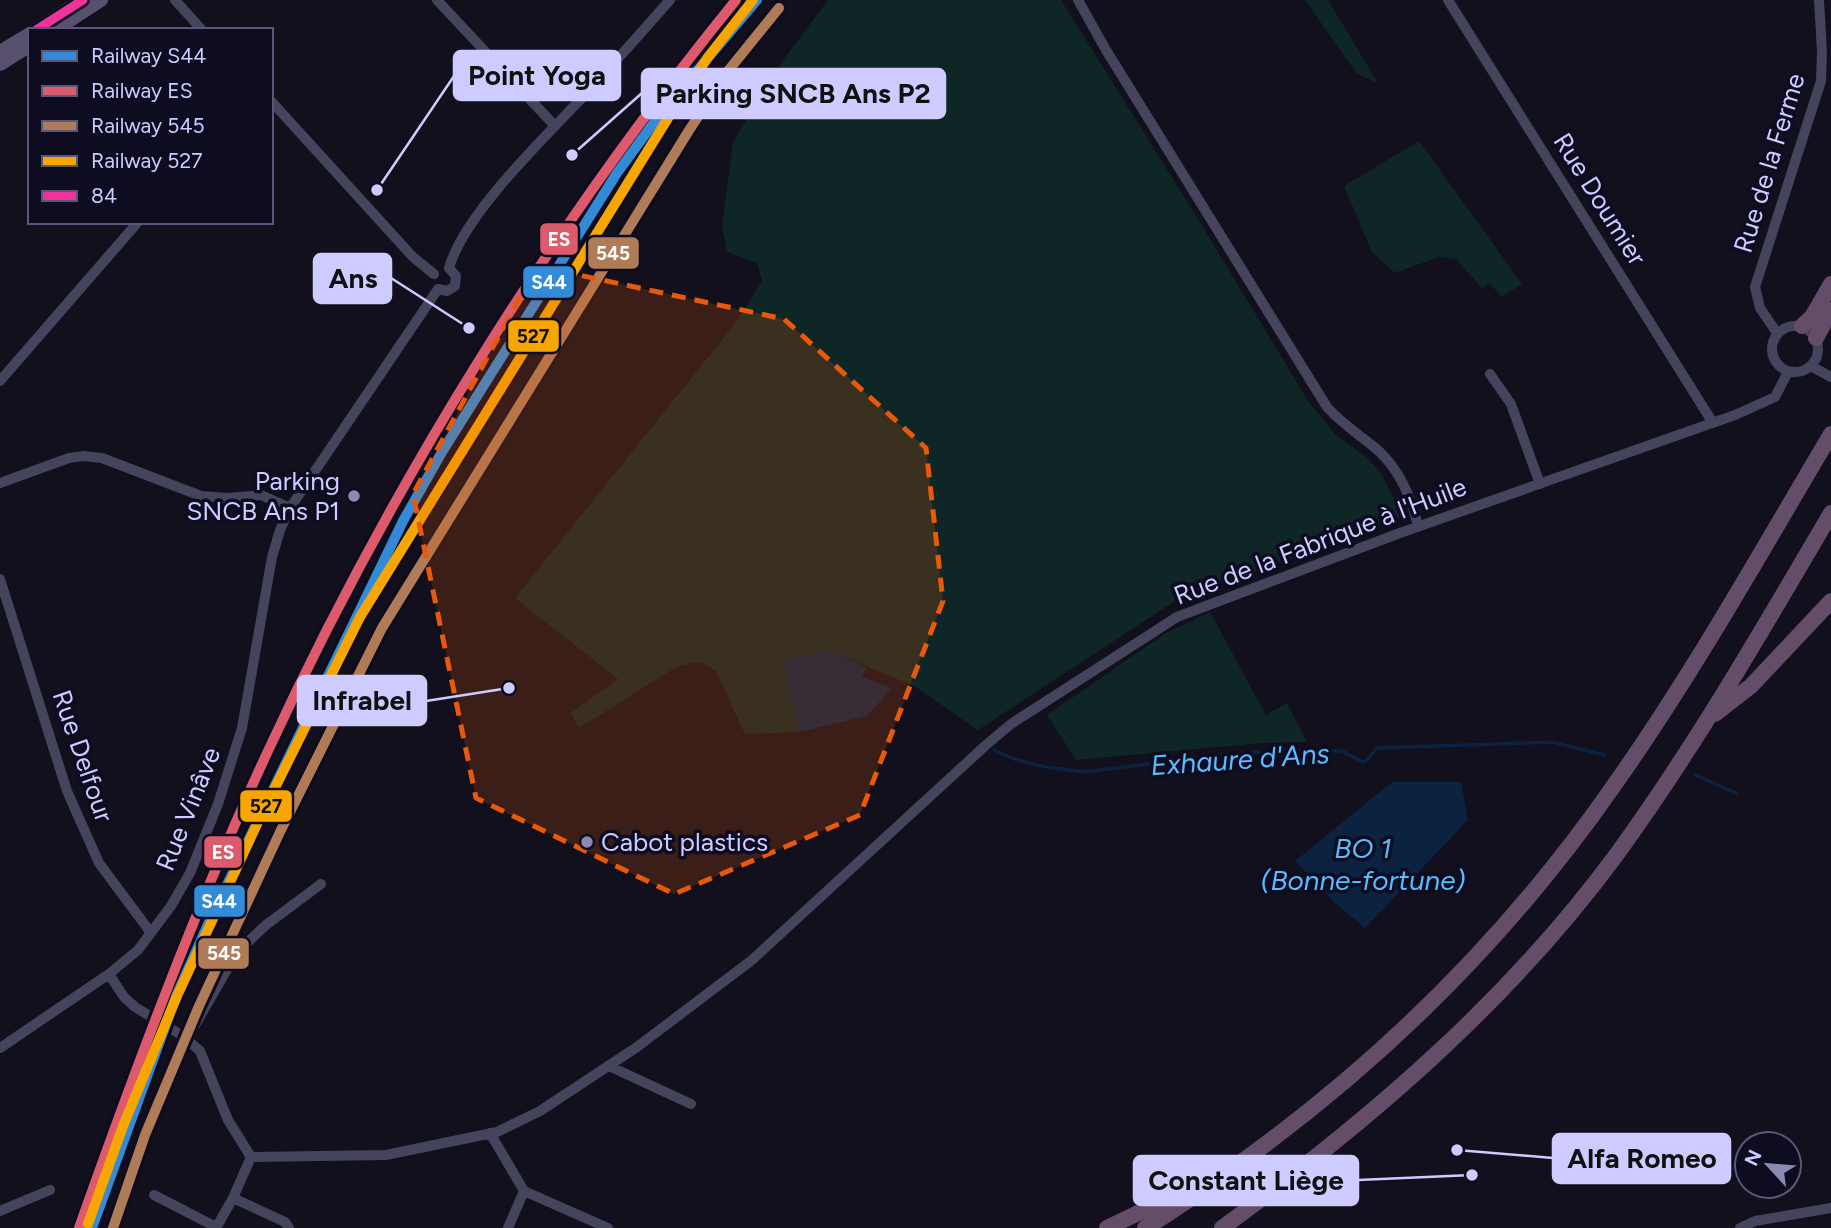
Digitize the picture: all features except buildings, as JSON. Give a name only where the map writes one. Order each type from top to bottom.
[{"type":"highway","points":[[1802,326],[1812,317],[1831,284]]},
{"type":"highway","points":[[1816,338],[1831,310]]},
{"type":"highway","points":[[1145,1228],[1208,1187],[1364,1066],[1450,986],[1511,918],[1614,786],[1668,706],[1831,434]]},
{"type":"highway","points":[[1222,1228],[1301,1170],[1433,1059],[1551,934],[1615,856],[1708,719],[1831,513]]},
{"type":"highway","points":[[1708,719],[1751,686],[1831,601]]},
{"type":"highway","points":[[1107,1228],[1159,1203],[1208,1187]]},
{"type":"main road","points":[[39,28],[83,0]]},
{"type":"main road","points":[[58,28],[101,0]]},
{"type":"main road","points":[[0,52],[28,35]]},
{"type":"main road","points":[[0,64],[28,46]]},
{"type":"street","points":[[175,0],[200,28]]},
{"type":"street","points":[[437,0],[555,126]]},
{"type":"street","points":[[449,268],[453,253],[476,219],[517,168],[670,0]]},
{"type":"street","points":[[1078,0],[1327,407],[1345,425],[1384,455],[1408,494],[1418,526]]},
{"type":"street","name":"Rue Doumier","points":[[1448,0],[1713,423]]},
{"type":"street","name":"Rue de la Ferme","points":[[1777,333],[1760,308],[1755,287],[1821,81],[1819,0]]},
{"type":"street","points":[[273,104],[347,188],[413,257],[434,274]]},
{"type":"street","points":[[0,381],[136,224]]},
{"type":"street","points":[[440,268],[449,268],[456,276],[455,286],[447,291],[438,289],[433,280],[434,274],[440,268]]},
{"type":"street","name":"Rue Vinâve","points":[[0,1048],[109,974],[138,950],[190,873],[230,772],[249,691],[279,530],[290,508],[438,289]]},
{"type":"street","points":[[1802,326],[1816,338],[1818,351],[1811,366],[1804,371],[1788,372],[1776,364],[1772,357],[1773,340],[1777,333],[1786,327],[1802,326]]},
{"type":"street","points":[[1811,366],[1831,377]]},
{"type":"street","name":"Rue de la Fabrique à l'Huile","points":[[251,1157],[386,1155],[490,1133],[540,1111],[647,1040],[752,960],[1011,724],[1177,617],[1418,526],[1713,423],[1775,397],[1788,372]]},
{"type":"street","points":[[1490,374],[1511,404],[1540,484]]},
{"type":"street","points":[[0,483],[69,458],[84,456],[102,458],[201,496],[228,498],[261,495],[290,508]]},
{"type":"street","name":"Rue Delfour","points":[[0,579],[67,791],[99,863],[151,933]]},
{"type":"street","points":[[185,1037],[237,952],[267,925],[321,884]]},
{"type":"street","points":[[109,974],[124,997],[185,1037],[200,1051],[228,1120],[251,1157],[233,1199],[216,1227],[154,1195]]},
{"type":"street","points":[[609,1066],[691,1104]]},
{"type":"street","points":[[490,1133],[524,1191],[608,1228]]},
{"type":"street","points":[[0,1211],[50,1190]]},
{"type":"street","points":[[508,1228],[524,1191]]},
{"type":"street","points":[[233,1199],[285,1223],[289,1228]]},
{"type":"street","points":[[1740,1228],[1755,1222],[1831,1208]]},
{"type":"highlighted area","points":[[537,266],[784,319],[926,448],[943,601],[860,815],[674,894],[476,798],[413,494]]},
{"type":"green space","points":[[828,0],[1061,0],[1308,401],[1335,434],[1366,457],[1381,473],[1400,511],[1398,519],[1175,601],[978,730],[914,686],[828,650],[785,661],[799,732],[745,734],[716,671],[700,662],[678,666],[579,728],[571,713],[618,679],[515,598],[738,320],[762,280],[757,263],[727,252],[722,226],[733,142],[781,63]]},
{"type":"green space","points":[[1305,0],[1328,0],[1378,83],[1357,74]]},
{"type":"green space","points":[[1419,141],[1522,284],[1501,297],[1490,283],[1482,288],[1456,259],[1439,257],[1395,273],[1372,252],[1344,186]]},
{"type":"green space","points":[[1210,612],[1266,715],[1287,703],[1307,742],[1262,743],[1076,760],[1047,715],[1166,633]]},
{"type":"water","points":[[828,650],[866,667],[862,677],[892,688],[867,716],[799,732],[784,661]]},
{"type":"water","name":"BO 1 (Bonne-fortune)","points":[[1392,782],[1461,782],[1468,820],[1365,928],[1335,903],[1295,861]]},
{"type":"waterway","name":"Exhaure d'Ans","points":[[994,750],[1014,759],[1046,767],[1086,772],[1218,755],[1290,750],[1342,751],[1363,762],[1377,748],[1552,742],[1605,755]]},
{"type":"waterway","name":"Exhaure d'Ans","points":[[1695,775],[1736,793]]},
{"type":"rail line","name":"ES","points":[[79,1228],[145,1047],[216,868],[268,751],[367,553],[421,456],[539,267],[602,176],[736,0]]},
{"type":"rail line","name":"527","points":[[88,1224],[123,1126],[177,996],[258,822],[360,617],[668,118],[708,57],[753,0]]},
{"type":"rail line","name":"S44","points":[[92,1228],[177,994],[209,922],[403,521],[442,452],[617,173],[658,117],[757,0]]},
{"type":"rail line","name":"545","points":[[113,1228],[145,1135],[199,1006],[280,832],[382,628],[688,132],[728,71],[779,8]]},
{"type":"transit line","name":"84","points":[[39,28],[83,0]]},
{"type":"place","name":"Parking SNCB Ans P2","points":[[572,155]]},
{"type":"place","name":"Point Yoga","points":[[377,190]]},
{"type":"place","name":"Ans","points":[[469,328]]},
{"type":"place","name":"Parking SNCB Ans P1","points":[[354,496]]},
{"type":"place","name":"Infrabel","points":[[509,688]]},
{"type":"place","name":"Cabot plastics","points":[[587,842]]},
{"type":"place","name":"Alfa Romeo","points":[[1457,1150]]},
{"type":"place","name":"Constant Liège","points":[[1472,1175]]}]
